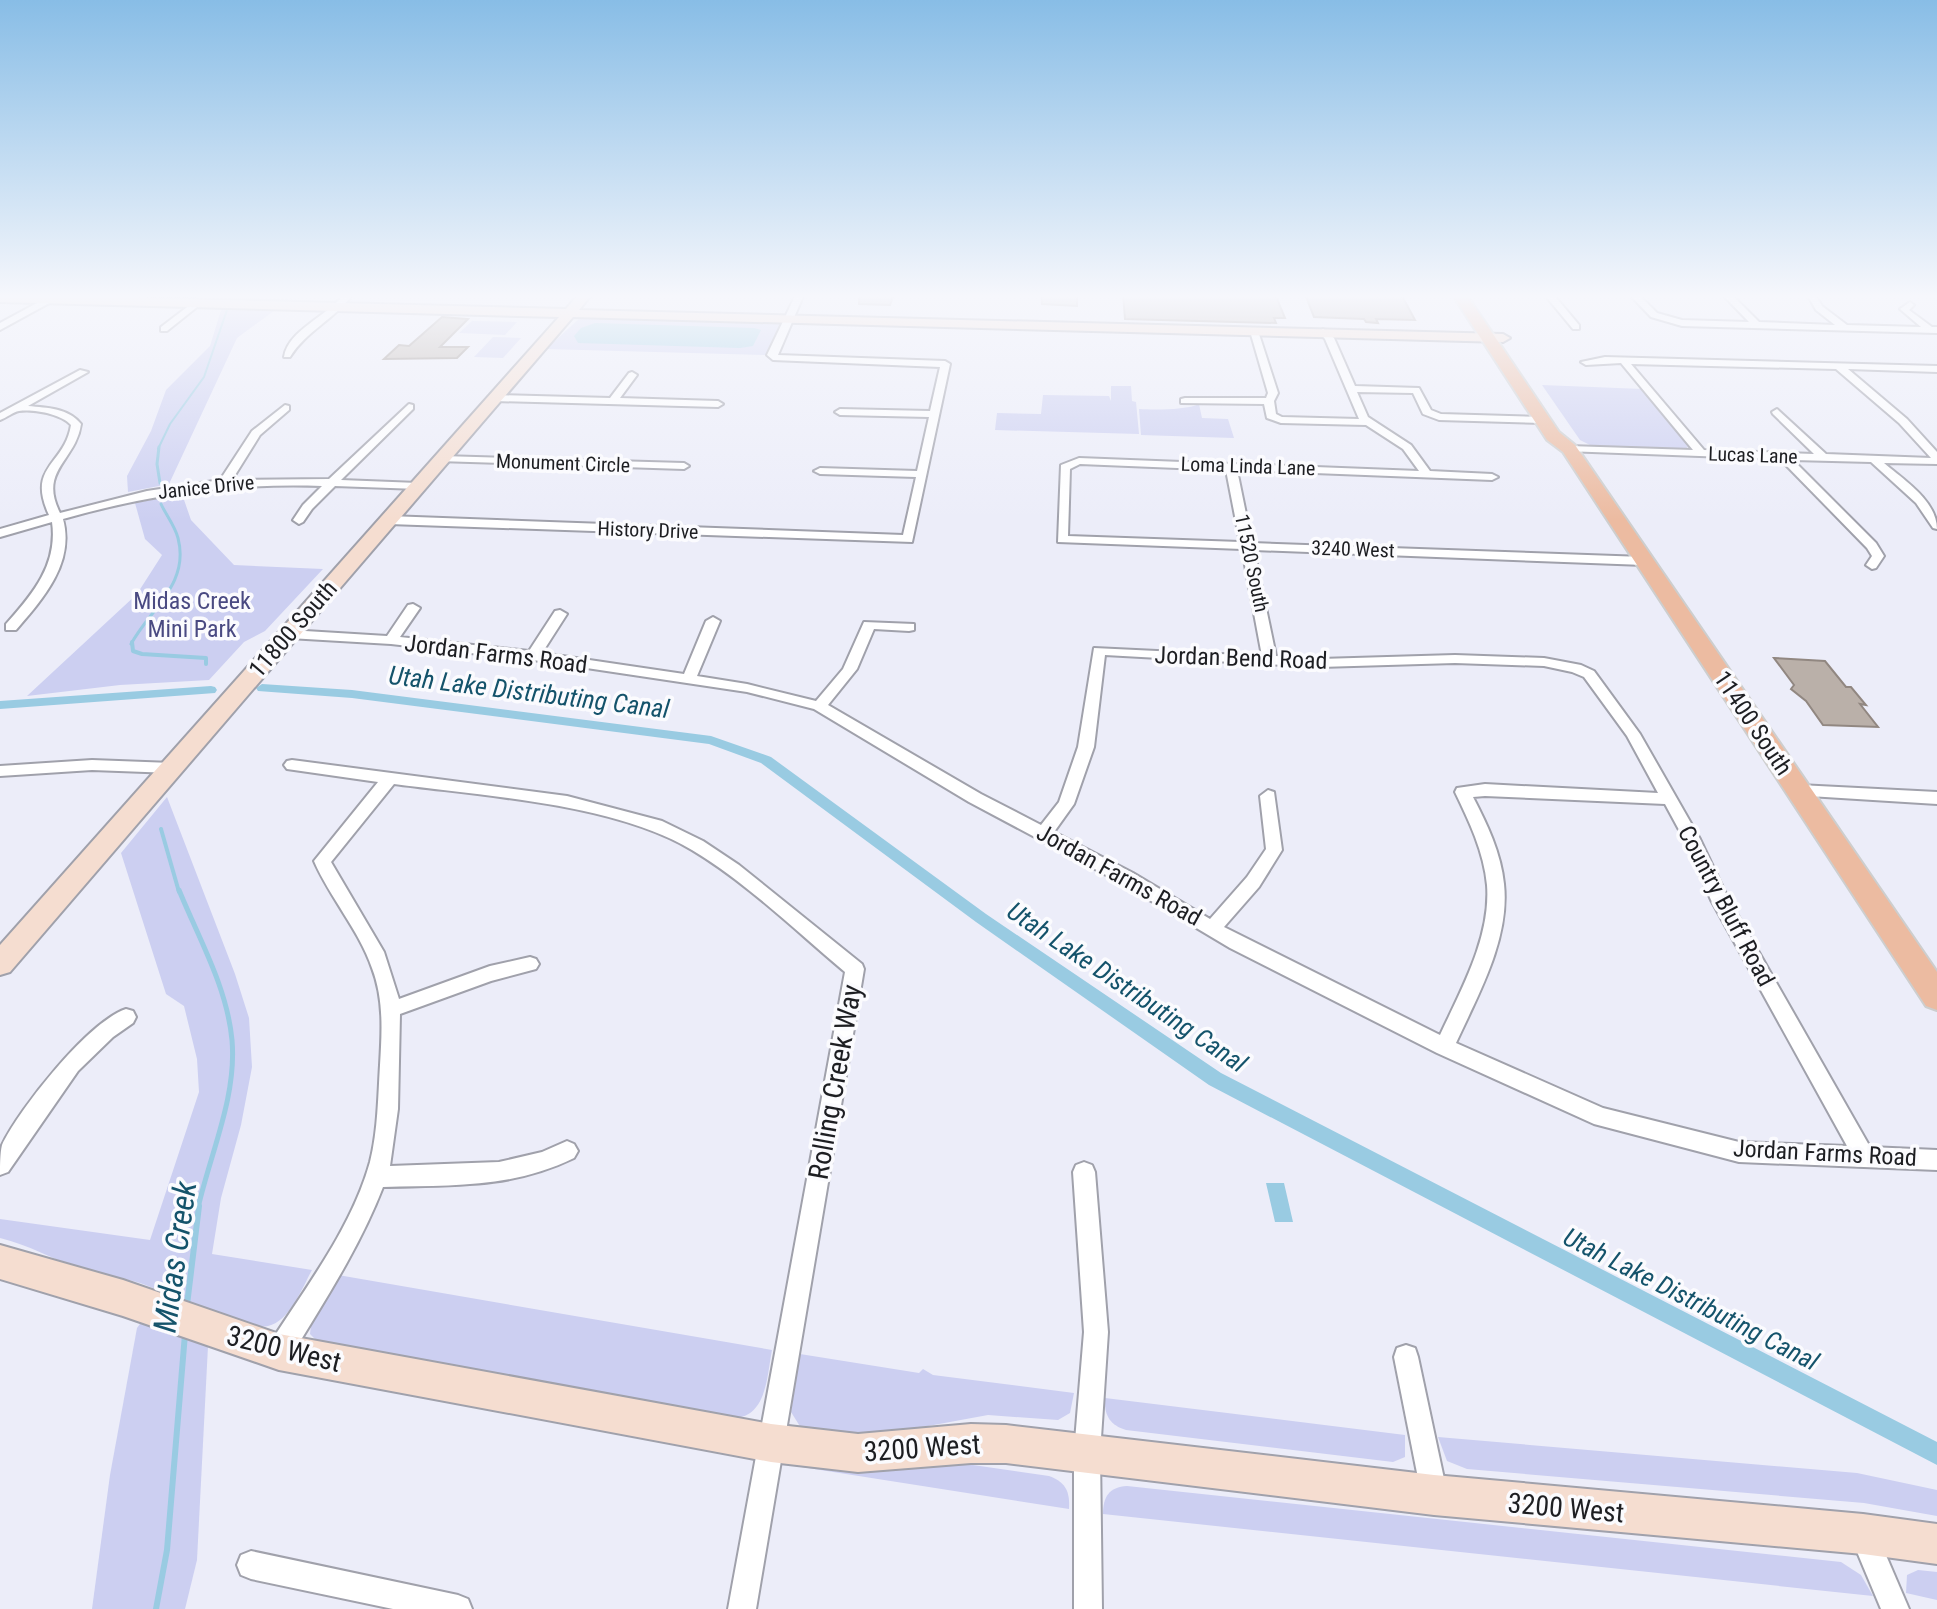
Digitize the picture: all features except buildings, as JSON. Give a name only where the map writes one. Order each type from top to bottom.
[{"type":"main road","name":"11800 South","points":[[0,964],[521,369]]},
{"type":"main road","name":"11400 South","points":[[1515,369],[1553,436],[1569,449],[1937,997]]},
{"type":"main road","name":"11400 South","points":[[1520,369],[1568,436],[1569,449]]},
{"type":"main road","name":"3200 West","points":[[0,1262],[279,1352],[771,1443],[843,1453],[874,1453],[980,1442],[1434,1495],[1863,1534],[1937,1544]]},
{"type":"street","points":[[820,471],[920,474],[944,369]]},
{"type":"street","points":[[1266,369],[1273,393],[1269,401],[1270,414],[1281,420],[1367,422],[1407,447],[1425,472]]},
{"type":"street","points":[[1342,369],[1367,422]]},
{"type":"street","points":[[1631,369],[1701,453]]},
{"type":"street","points":[[1842,369],[1903,421],[1937,460]]},
{"type":"street","points":[[0,417],[83,372]]},
{"type":"street","points":[[613,401],[632,375]]},
{"type":"street","points":[[1350,389],[1416,390],[1427,412],[1439,417],[1543,420]]},
{"type":"street","points":[[495,398],[718,404]]},
{"type":"street","points":[[1185,401],[1269,401]]},
{"type":"street","points":[[299,520],[307,507],[409,407]]},
{"type":"street","points":[[11,627],[31,605],[53,569],[61,537],[46,488],[51,474],[74,439],[75,424],[57,412],[15,408]]},
{"type":"street","points":[[224,483],[256,433],[285,408]]},
{"type":"street","points":[[840,412],[934,414]]},
{"type":"street","points":[[1777,412],[1823,457]]},
{"type":"street","name":"Lucas Lane","points":[[1569,449],[1937,460]]},
{"type":"street","points":[[1783,456],[1872,546],[1878,556],[1872,565]]},
{"type":"street","name":"Monument Circle","points":[[442,459],[684,466]]},
{"type":"street","points":[[1874,459],[1920,501],[1937,525]]},
{"type":"street","name":"Loma Linda Lane","points":[[1062,539],[1065,467],[1072,462],[1425,472],[1492,477]]},
{"type":"street","name":"11520 South","points":[[1231,466],[1270,661]]},
{"type":"street","name":"History Drive","points":[[389,520],[908,539],[920,474]]},
{"type":"street","name":"Janice Drive","points":[[0,533],[150,493],[224,483],[418,486]]},
{"type":"street","name":"3240 West","points":[[1062,539],[1644,561]]},
{"type":"street","points":[[391,640],[413,608]]},
{"type":"street","points":[[533,656],[560,614]]},
{"type":"street","points":[[689,678],[713,621]]},
{"type":"street","points":[[819,706],[839,687],[858,658],[869,625],[909,627]]},
{"type":"street","name":"Jordan Farms Road","points":[[289,634],[391,640],[533,656],[747,688],[819,706],[975,798],[1044,833],[1236,943],[1444,1047],[1601,1117],[1739,1152],[1937,1160]]},
{"type":"street","name":"Jordan Bend Road","points":[[1044,833],[1066,804],[1086,747],[1099,651],[1320,663],[1455,659],[1544,662],[1576,668]]},
{"type":"street","name":"Country Bluff Road","points":[[1576,668],[1589,674],[1633,734],[1670,799],[1720,900],[1863,1155]]},
{"type":"street","points":[[0,771],[92,765],[172,768]]},
{"type":"street","points":[[292,765],[391,777]]},
{"type":"street","points":[[279,1352],[355,1220],[376,1177],[385,1142],[392,1009],[375,950],[328,876],[322,861],[391,777]]},
{"type":"street","name":"Rolling Creek Way","points":[[391,777],[567,802],[656,825],[697,845],[733,870],[855,969],[742,1609]]},
{"type":"street","points":[[1444,1047],[1487,942],[1496,897],[1489,856],[1463,792],[1485,790],[1670,799]]},
{"type":"street","points":[[1799,791],[1937,798]]},
{"type":"street","points":[[1212,928],[1253,882],[1274,850],[1268,796]]},
{"type":"street","points":[[392,1009],[490,974],[530,964]]},
{"type":"street","points":[[0,1165],[81,1051],[102,1032],[126,1017]]},
{"type":"street","points":[[376,1177],[516,1172],[543,1165],[567,1151]]},
{"type":"street","points":[[1084,1172],[1096,1332],[1087,1453],[1088,1609]]},
{"type":"street","points":[[1406,1357],[1434,1495]]},
{"type":"street","points":[[1863,1534],[1895,1609]]},
{"type":"street","points":[[251,1565],[458,1609]]},
{"type":"green space","points":[[187,369],[223,369],[169,484],[128,492],[127,476],[151,431],[166,390]]},
{"type":"green space","points":[[1542,385],[1643,389],[1689,446],[1684,450],[1594,447],[1580,440]]},
{"type":"green space","points":[[1111,386],[1131,386],[1139,434],[995,430],[997,413],[1041,414],[1043,395],[1109,396],[1111,401]]},
{"type":"green space","points":[[1199,404],[1202,418],[1228,419],[1234,438],[1141,435],[1139,409]]},
{"type":"green space","name":"Midas Creek Mini Park","points":[[182,494],[191,520],[234,565],[323,569],[265,631],[244,642],[209,680],[120,685],[27,696],[137,594],[162,555],[145,539],[135,503]]},
{"type":"green space","points":[[167,797],[249,1018],[252,1067],[241,1125],[221,1198],[212,1254],[312,1270],[289,1311],[268,1326],[241,1323],[140,1283],[80,1269],[0,1238],[0,1219],[150,1240],[199,1092],[197,1059],[184,1006],[166,994],[121,853]]},
{"type":"green space","points":[[338,1275],[772,1350],[764,1393],[753,1410],[745,1416],[734,1418],[320,1344],[310,1334],[311,1325]]},
{"type":"green space","points":[[142,1321],[208,1346],[197,1560],[185,1609],[92,1609],[110,1475],[137,1328]]},
{"type":"green space","points":[[800,1354],[919,1373],[923,1369],[933,1375],[1074,1393],[1070,1413],[1058,1420],[988,1415],[901,1431],[851,1435],[801,1428],[791,1412]]},
{"type":"green space","points":[[1105,1398],[1405,1435],[1405,1457],[1393,1462],[1126,1430],[1109,1418]]},
{"type":"green space","points":[[1438,1437],[1857,1473],[1937,1490],[1937,1516],[1864,1503],[1467,1469],[1447,1461]]},
{"type":"green space","points":[[952,1462],[1049,1476],[1066,1488],[1069,1509],[795,1466]]},
{"type":"green space","points":[[1127,1486],[1841,1562],[1861,1575],[1873,1596],[1103,1514],[1108,1494],[1116,1488]]},
{"type":"green space","points":[[1918,1570],[1937,1572],[1937,1600],[1906,1593],[1907,1575]]},
{"type":"shaded area","points":[[1266,1183],[1284,1183],[1293,1222],[1275,1222]]},
{"type":"waterway","name":"Midas Creek","points":[[158,449],[170,424],[207,369]]},
{"type":"waterway","name":"Midas Creek","points":[[159,447],[157,464],[160,483]]},
{"type":"waterway","name":"Midas Creek","points":[[132,642],[166,595],[178,569],[178,538],[161,504]]},
{"type":"waterway","name":"Midas Creek","points":[[132,642],[133,651],[142,654],[206,658],[206,664]]},
{"type":"waterway","name":"Utah Lake Distributing Canal","points":[[262,688],[352,694],[711,740],[766,760],[981,918],[1215,1079],[1937,1454]]},
{"type":"waterway","name":"Utah Lake Distributing Canal","points":[[0,705],[211,690]]},
{"type":"waterway","name":"Midas Creek","points":[[161,829],[179,892]]},
{"type":"waterway","name":"Midas Creek","points":[[179,890],[218,982],[232,1040],[227,1104],[198,1208]]},
{"type":"waterway","name":"Midas Creek","points":[[187,1305],[199,1206]]},
{"type":"waterway","name":"Midas Creek","points":[[156,1609],[167,1550],[185,1334]]}]
